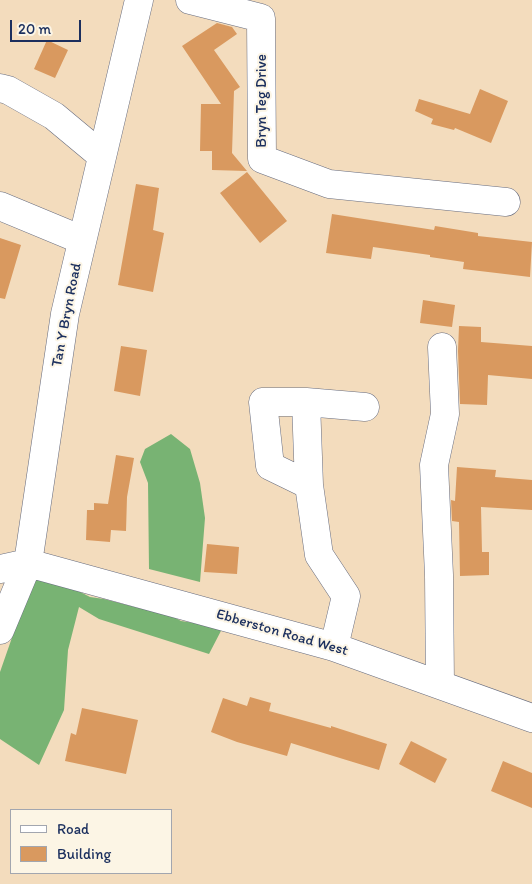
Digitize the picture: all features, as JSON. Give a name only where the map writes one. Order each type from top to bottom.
[{"type":"street","name":"Tan Y Bryn Road","points":[[0,630],[28,563],[65,314],[139,0]]},
{"type":"street","name":"Bryn Teg Drive","points":[[190,0],[262,18],[262,159],[329,184],[506,202]]},
{"type":"street","points":[[0,88],[8,90],[54,116],[102,156]]},
{"type":"street","points":[[0,206],[82,240]]},
{"type":"street","points":[[440,685],[439,574],[434,465],[444,414],[442,348]]},
{"type":"street","points":[[309,485],[270,466],[263,402],[306,402],[365,407]]},
{"type":"street","points":[[306,402],[309,485],[319,555],[346,596],[334,647]]},
{"type":"street","points":[[0,570],[28,563]]},
{"type":"street","name":"Ebberston Road West","points":[[28,563],[334,647],[532,718]]},
{"type":"green space","points":[[171,434],[190,449],[200,483],[205,518],[200,582],[149,569],[148,483],[140,462],[145,449]]},
{"type":"green space","points":[[40,577],[59,581],[90,597],[174,617],[181,621],[223,627],[209,654],[99,619],[79,607],[68,650],[64,710],[39,765],[0,739],[0,672],[30,586]]},
{"type":"building","points":[[217,23],[232,27],[237,34],[214,50],[240,87],[234,91],[232,153],[247,171],[212,170],[212,151],[200,151],[201,104],[221,104],[182,46]]},
{"type":"building","points":[[47,40],[68,50],[55,78],[34,69]]},
{"type":"building","points":[[480,89],[508,101],[491,143],[455,128],[454,130],[431,124],[433,119],[415,111],[419,99],[470,114]]},
{"type":"building","points":[[247,172],[287,221],[260,243],[220,193]]},
{"type":"building","points":[[136,184],[159,188],[153,230],[164,233],[153,292],[118,285]]},
{"type":"building","points":[[332,214],[434,230],[435,226],[478,233],[478,236],[532,242],[530,277],[463,269],[464,262],[373,247],[371,259],[326,253]]},
{"type":"building","points":[[0,238],[21,245],[5,299],[0,298]]},
{"type":"building","points":[[423,300],[455,305],[452,327],[420,323]]},
{"type":"building","points":[[459,326],[481,327],[481,342],[532,346],[532,379],[488,375],[487,405],[460,404]]},
{"type":"building","points":[[121,346],[147,350],[140,396],[114,391]]},
{"type":"building","points":[[116,455],[134,458],[127,497],[126,531],[111,530],[110,542],[86,540],[87,510],[94,510],[94,503],[108,504]]},
{"type":"building","points":[[457,467],[496,470],[495,477],[532,480],[532,510],[481,507],[482,552],[489,552],[489,575],[460,576],[459,522],[452,521],[451,500],[455,501]]},
{"type":"building","points":[[207,544],[239,547],[237,574],[204,572]]},
{"type":"building","points":[[250,697],[271,703],[269,711],[331,728],[331,726],[387,744],[379,770],[291,743],[287,756],[237,742],[211,732],[223,698],[247,706]]},
{"type":"building","points":[[82,708],[138,720],[126,774],[65,761],[71,733],[76,735]]},
{"type":"building","points":[[411,741],[447,759],[435,783],[399,764]]},
{"type":"building","points":[[503,761],[532,773],[532,808],[491,791]]}]
